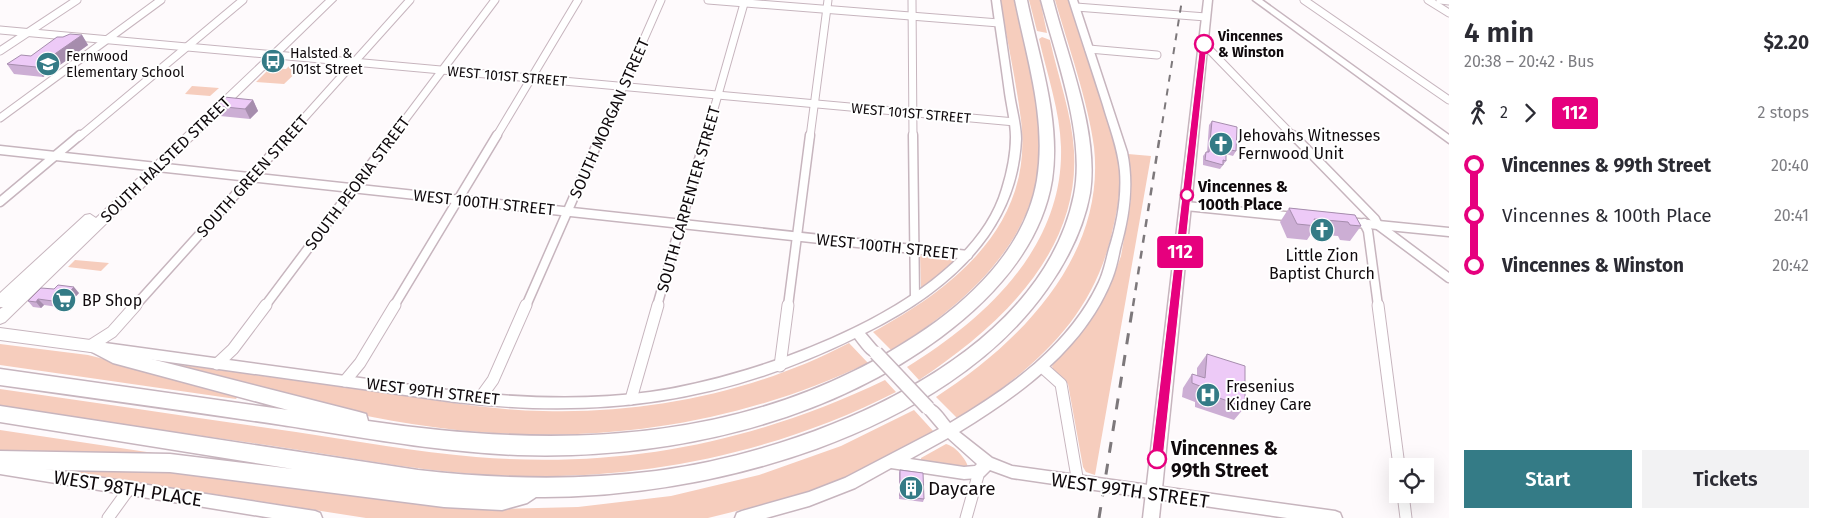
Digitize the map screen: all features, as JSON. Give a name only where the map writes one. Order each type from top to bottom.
[{"type":"highway","points":[[0,377],[391,433],[457,441],[554,446],[597,445],[694,433],[743,421],[831,390],[874,370],[929,338],[970,304],[1013,258],[1043,197],[1048,144],[1047,124],[1021,0]]},
{"type":"highway","points":[[0,414],[384,474],[492,486],[544,488],[597,486],[671,478],[723,467],[828,436],[871,418],[916,394],[960,365],[1002,330],[1028,303],[1060,255],[1079,209],[1085,162],[1082,140],[1047,0]]},
{"type":"highway","points":[[94,347],[119,358],[344,415],[391,433]]},
{"type":"highway","points":[[0,460],[170,463],[361,488],[502,500],[544,488]]},
{"type":"main road","name":"SOUTH HALSTED STREET","points":[[0,302],[151,166],[323,0]]},
{"type":"main road","name":"SOUTH HALSTED STREET","points":[[269,54],[331,0]]},
{"type":"main road","points":[[1151,518],[1208,0]]},
{"type":"main road","points":[[1257,0],[1449,140]]},
{"type":"main road","name":"SOUTH HALSTED STREET","points":[[0,318],[151,166]]},
{"type":"main road","name":"WEST 99TH STREET","points":[[0,334],[94,347]]},
{"type":"street","points":[[0,51],[77,0]]},
{"type":"street","points":[[0,118],[160,0]]},
{"type":"street","points":[[0,202],[244,0]]},
{"type":"street","name":"SOUTH GREEN STREET","points":[[94,347],[112,332],[410,0]]},
{"type":"street","name":"SOUTH PEORIA STREET","points":[[218,364],[233,349],[494,0]]},
{"type":"street","points":[[345,381],[360,363],[578,0]]},
{"type":"street","name":"SOUTH MORGAN STREET","points":[[480,398],[493,380],[661,0]]},
{"type":"street","points":[[708,0],[745,1],[999,23]]},
{"type":"street","points":[[780,366],[828,0]]},
{"type":"street","points":[[912,0],[915,298]]},
{"type":"street","name":"WEST 99TH STREET","points":[[94,347],[480,398],[560,404],[631,399],[704,388],[780,366],[857,333],[915,298],[946,276],[968,255],[989,229],[1001,207],[1016,156],[1015,122],[996,0]]},
{"type":"street","points":[[1304,0],[1449,100]]},
{"type":"street","points":[[1428,0],[1449,13]]},
{"type":"street","points":[[1440,0],[1449,1]]},
{"type":"street","name":"SOUTH CARPENTER STREET","points":[[631,399],[745,1]]},
{"type":"street","points":[[742,518],[760,516],[850,483],[950,432],[980,413],[1042,367],[1082,323],[1105,284],[1120,231],[1125,190],[1123,158],[1075,4],[1206,17]]},
{"type":"street","name":"WEST 101ST STREET","points":[[0,30],[1015,122]]},
{"type":"street","points":[[1204,44],[1368,212],[1378,225],[1449,278]]},
{"type":"street","points":[[1089,49],[1157,55]]},
{"type":"street","name":"WEST 100TH STREET","points":[[0,150],[968,255]]},
{"type":"street","points":[[1186,206],[1308,218]]},
{"type":"street","points":[[1336,221],[1449,232]]},
{"type":"street","points":[[1364,223],[1368,231],[1398,458]]},
{"type":"street","points":[[857,333],[983,467]]},
{"type":"street","points":[[1042,367],[1058,379],[1061,384],[1078,483]]},
{"type":"street","points":[[890,462],[964,473],[983,467]]},
{"type":"street","points":[[966,518],[983,467]]},
{"type":"street","name":"WEST 99TH STREET","points":[[983,467],[1078,483],[1335,518]]},
{"type":"street","name":"WEST 98TH PLACE","points":[[0,468],[272,515],[315,518]]},
{"type":"street","points":[[108,518],[130,489]]},
{"type":"street","points":[[1404,503],[1406,518]]},
{"type":"shaded area","points":[[1000,0],[1014,0],[1036,101],[1040,134],[1039,170],[1030,203],[1016,233],[997,262],[974,287],[948,311],[920,332],[891,350],[873,332],[933,295],[959,273],[983,248],[1002,221],[1015,191],[1022,157],[1021,120]]},
{"type":"shaded area","points":[[1029,0],[1040,0],[1047,33],[1037,31]]},
{"type":"shaded area","points":[[1055,0],[1071,0],[1110,123],[1119,164],[1120,180],[1113,228],[1104,261],[1091,290],[1075,316],[1035,361],[1011,381],[958,419],[936,397],[998,350],[1026,323],[1051,293],[1071,260],[1086,224],[1094,187],[1094,147],[1082,92]]},
{"type":"shaded area","points":[[1042,37],[1050,40],[1068,109],[1073,137],[1072,188],[1063,223],[1048,255],[1028,285],[1004,312],[977,337],[919,380],[907,367],[936,348],[991,303],[1034,248],[1049,217],[1058,183],[1061,147],[1056,106],[1039,39]]},
{"type":"shaded area","points":[[292,63],[305,64],[284,84],[256,82],[270,68],[286,69]]},
{"type":"shaded area","points":[[192,86],[219,88],[210,96],[185,94]]},
{"type":"shaded area","points":[[1128,154],[1151,156],[1095,475],[1086,472],[1083,467],[1068,384],[1053,370],[1052,366],[1094,314],[1114,275],[1121,256],[1131,198]]},
{"type":"shaded area","points":[[920,254],[956,257],[958,259],[921,288]]},
{"type":"shaded area","points":[[75,260],[109,263],[101,271],[68,267]]},
{"type":"shaded area","points":[[849,343],[868,363],[814,386],[759,405],[702,419],[588,434],[529,435],[412,424],[319,405],[166,366],[168,363],[479,406],[522,410],[582,411],[622,409],[661,404],[739,387],[777,375]]},
{"type":"shaded area","points":[[0,344],[88,355],[240,393],[236,399],[0,365]]},
{"type":"shaded area","points":[[885,380],[896,392],[804,431],[756,446],[708,458],[659,467],[610,473],[560,476],[482,475],[426,469],[0,406],[0,389],[431,452],[530,460],[583,459],[635,455],[686,447],[736,435],[836,402]]},
{"type":"shaded area","points":[[914,410],[935,433],[844,478],[793,497],[708,518],[366,518],[32,466],[178,469],[494,509],[578,507],[671,496],[759,475],[841,446]]},
{"type":"shaded area","points":[[0,430],[167,455],[0,452]]},
{"type":"shaded area","points":[[946,444],[960,453],[968,467],[921,461],[921,458]]},
{"type":"building","points":[[70,34],[82,35],[36,67],[7,64],[21,55],[31,56],[57,37]]},
{"type":"building","points":[[224,97],[253,100],[245,109],[215,106]]},
{"type":"building","points":[[1212,121],[1237,127],[1236,151],[1226,149],[1226,161],[1223,160],[1223,165],[1205,160],[1206,152],[1209,152]]},
{"type":"building","points":[[1289,208],[1355,215],[1361,226],[1350,225],[1348,222],[1314,219],[1317,226],[1297,224]]},
{"type":"building","points":[[58,285],[74,287],[60,302],[38,299],[36,302],[28,301],[41,288],[54,289]]},
{"type":"building","points":[[1207,354],[1245,366],[1245,407],[1205,393],[1205,388],[1192,383],[1192,374],[1205,378]]},
{"type":"building","name":"Daycare","points":[[900,470],[923,473],[924,499],[900,496]]},
{"type":"railway","points":[[1160,137],[1182,0]]},
{"type":"railway","points":[[1133,306],[1160,135]]},
{"type":"railway","points":[[1099,518],[1133,305]]},
{"type":"bus line","name":"112","points":[[1157,459],[1204,44]]},
{"type":"place","name":"Vincennes & Winston","points":[[1204,44]]},
{"type":"place","name":"Halsted & 101st Street","points":[[273,61]]},
{"type":"place","name":"Fernwood Elementary School","points":[[48,64]]},
{"type":"place","name":"Jehovahs Witnesses Fernwood Unit","points":[[1221,144]]},
{"type":"place","name":"Vincennes & 100th Place","points":[[1187,195]]},
{"type":"place","name":"Little Zion Baptist Church","points":[[1322,230]]},
{"type":"place","name":"BP Shop","points":[[64,300]]},
{"type":"place","name":"Fresenius Kidney Care","points":[[1208,395]]},
{"type":"place","name":"Vincennes & 99th Street","points":[[1157,459]]},
{"type":"place","name":"Daycare","points":[[911,488]]}]
